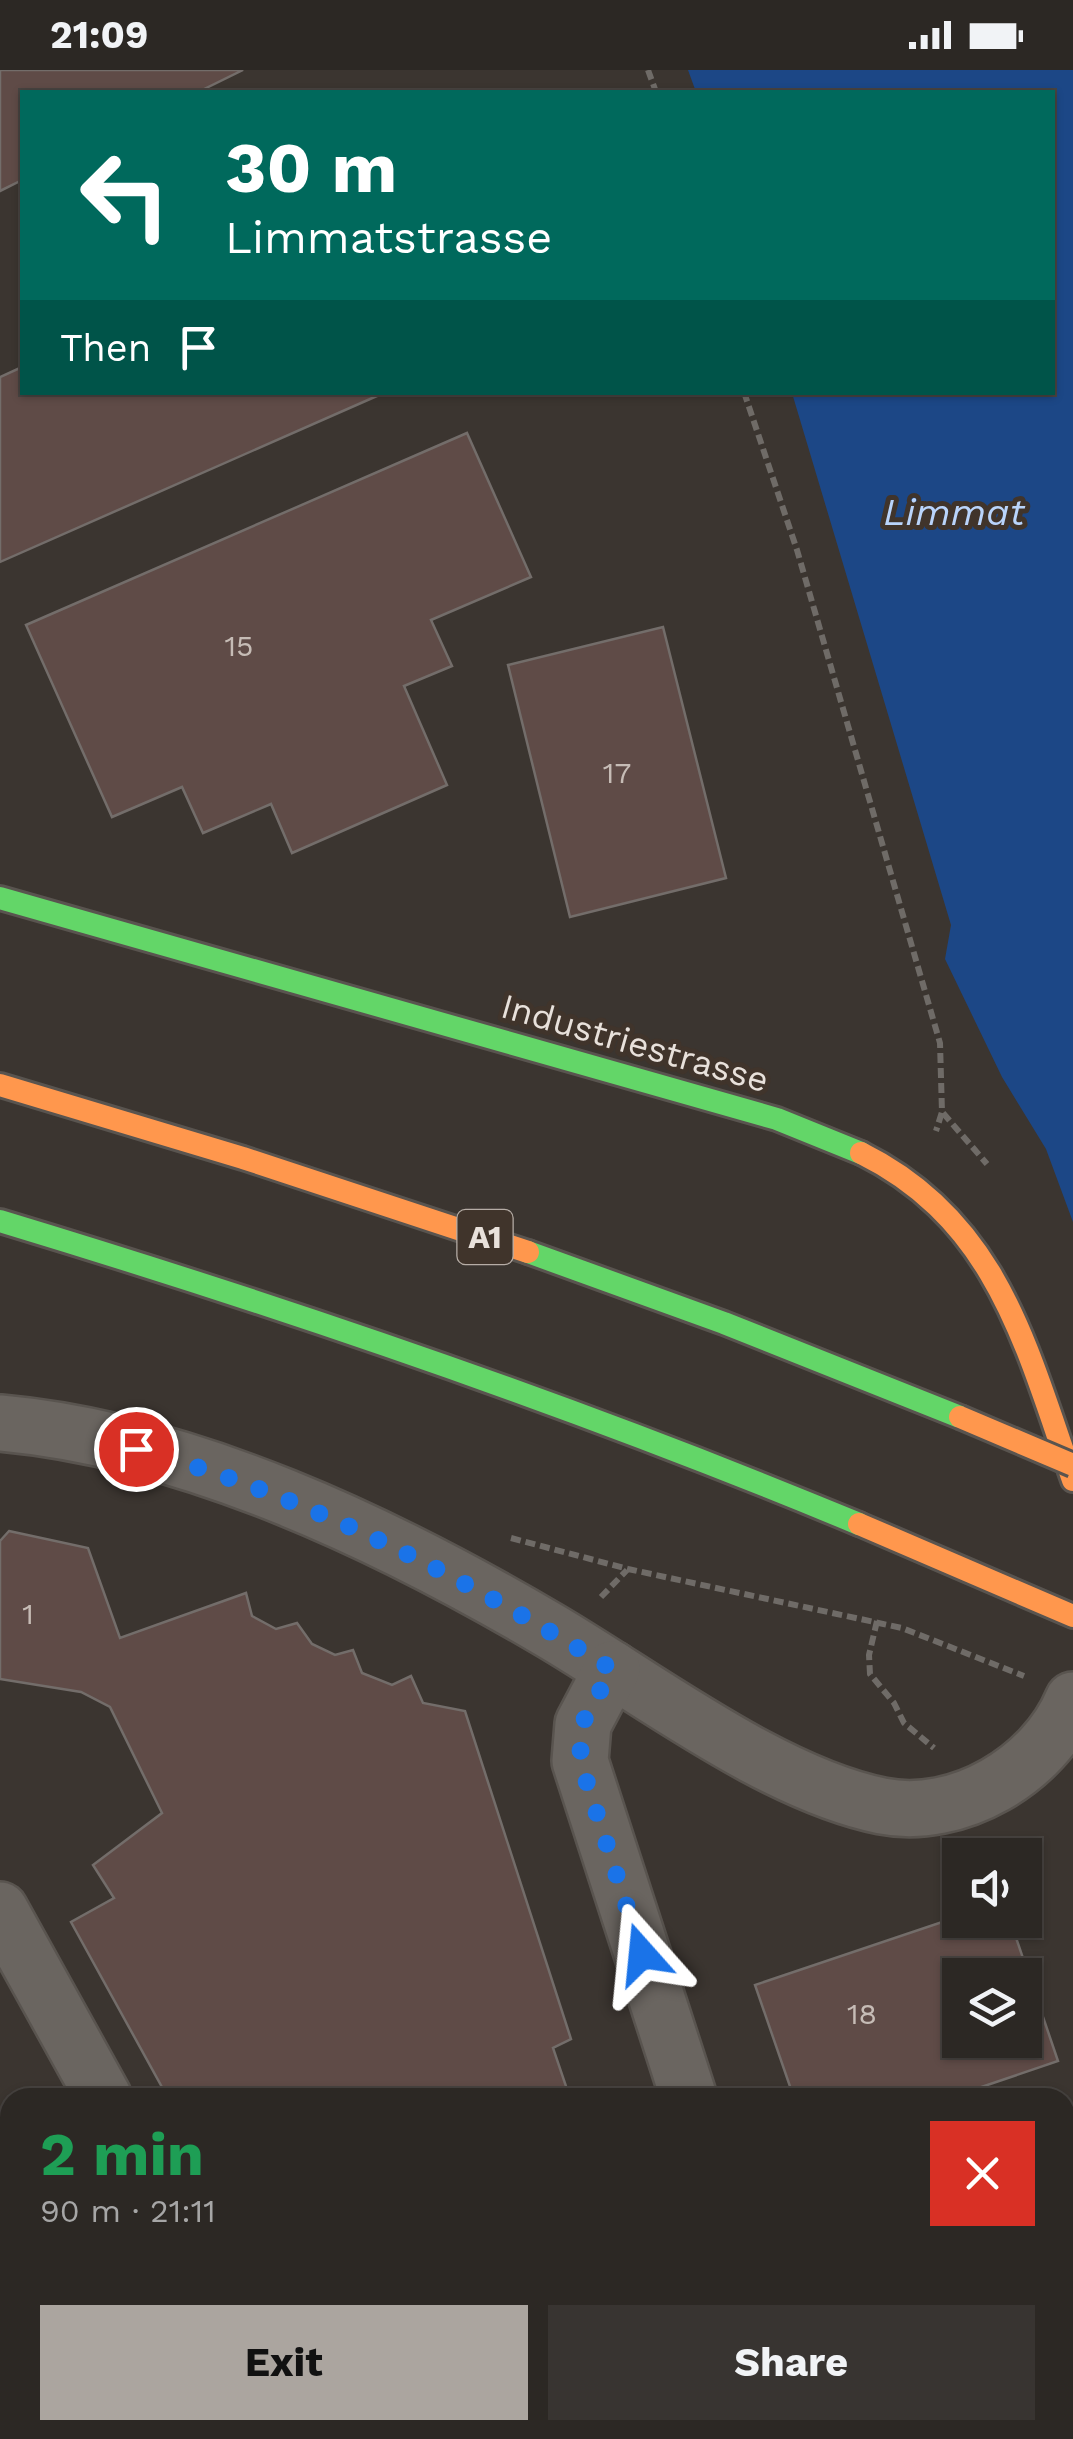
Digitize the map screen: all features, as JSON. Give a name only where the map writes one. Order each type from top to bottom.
[{"type":"main road","name":"Industriestrasse","points":[[0,898],[778,1119],[870,1156],[918,1187],[956,1222],[986,1264],[1011,1318],[1073,1480]]},
{"type":"main road","name":"A1","points":[[0,1085],[501,1243],[789,1347],[1073,1465]]},
{"type":"main road","points":[[0,1221],[356,1335],[600,1421],[843,1516],[1073,1616]]},
{"type":"street","points":[[0,1423],[105,1440],[200,1466],[361,1531],[462,1582],[730,1741],[826,1789],[886,1807],[915,1807],[962,1798],[1002,1782],[1052,1736],[1073,1700]]},
{"type":"street","points":[[612,1669],[582,1724],[580,1761],[687,2088]]},
{"type":"street","points":[[0,1910],[98,2088]]},
{"type":"path","points":[[745,395],[796,550],[940,1043],[942,1112]]},
{"type":"path","points":[[494,1532],[628,1569],[877,1621],[986,1658]]},
{"type":"path","points":[[877,1621],[868,1655],[870,1674],[894,1702],[904,1723],[938,1752],[962,1798]]},
{"type":"water","name":"Limmat","points":[[688,70],[1073,70],[1073,1222],[1046,1149],[1002,1077],[945,959],[951,925],[793,395],[1055,395],[1055,90],[695,90]]},
{"type":"building","points":[[0,70],[243,70],[202,90],[20,90],[20,181],[0,191]]},
{"type":"building","points":[[20,368],[20,395],[379,395],[0,562],[0,377]]},
{"type":"building","points":[[467,433],[531,577],[431,620],[452,666],[404,686],[447,785],[292,853],[271,804],[203,833],[182,787],[112,817],[26,625]]},
{"type":"building","points":[[663,627],[726,878],[570,917],[508,665]]},
{"type":"building","points":[[9,1531],[88,1548],[120,1638],[246,1593],[252,1616],[276,1629],[297,1623],[312,1644],[335,1655],[353,1650],[362,1673],[392,1685],[411,1676],[423,1703],[465,1711],[571,2039],[553,2048],[567,2088],[162,2088],[71,1922],[114,1898],[93,1865],[162,1813],[110,1707],[81,1692],[0,1679],[0,1541]]},
{"type":"building","points":[[942,1922],[942,1938],[1016,1938],[1023,1958],[942,1958],[942,2058],[1042,2058],[1042,2014],[1058,2061],[978,2088],[791,2088],[755,1985]]},
{"type":"traffic: fast","points":[[0,898],[777,1119],[861,1153]]},
{"type":"traffic: fast","points":[[0,1221],[433,1362],[647,1440],[859,1524]]},
{"type":"traffic: fast","points":[[528,1252],[724,1323],[960,1417]]},
{"type":"traffic: slow","points":[[0,1085],[243,1158],[528,1252]]},
{"type":"traffic: slow","points":[[861,1153],[908,1181],[945,1214],[976,1251],[1021,1336],[1073,1480]]},
{"type":"traffic: slow","points":[[960,1417],[1073,1465]]},
{"type":"traffic: slow","points":[[859,1524],[1073,1616]]},
{"type":"route","points":[[136,1449],[200,1466],[361,1531],[462,1582],[612,1669],[582,1724],[580,1761],[642,1954]]}]
